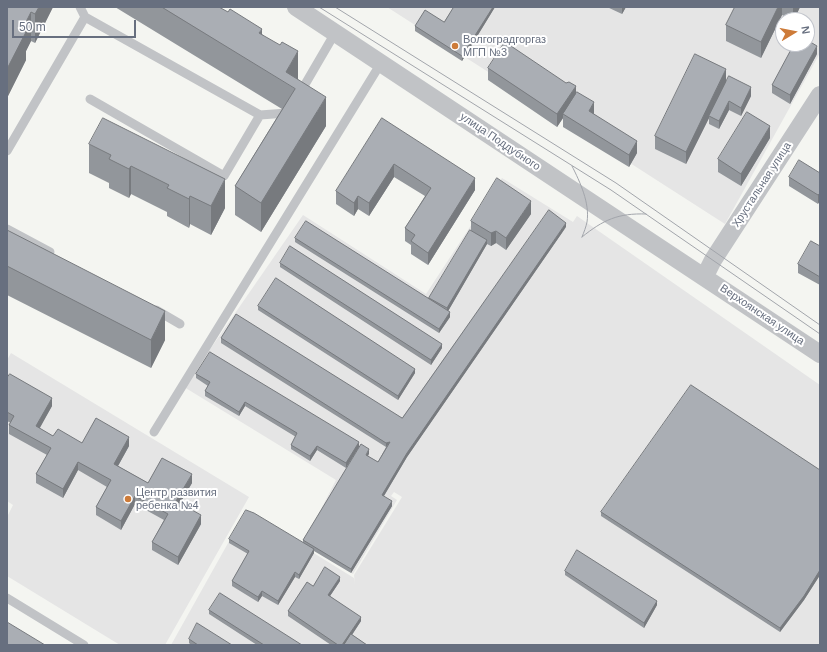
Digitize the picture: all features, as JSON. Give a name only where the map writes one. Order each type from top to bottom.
[{"type":"street","name":"улица Поддубного","points":[[296,7],[613,217],[705,276]]},
{"type":"street","name":"Хрустальная улица","points":[[705,276],[713,260],[820,95]]},
{"type":"street","name":"Верхоянская улица","points":[[705,276],[820,354]]},
{"type":"lane","points":[[80,7],[85,17],[260,115],[287,113]]},
{"type":"lane","points":[[7,151],[85,17]]},
{"type":"lane","points":[[297,98],[335,33]]},
{"type":"lane","points":[[154,432],[380,63]]},
{"type":"lane","points":[[90,99],[224,176],[260,115]]},
{"type":"lane","points":[[7,229],[55,255]]},
{"type":"lane","points":[[145,305],[180,324]]},
{"type":"lane","points":[[7,598],[84,645]]},
{"type":"shaded area","points":[[387,7],[820,7],[820,53],[725,224]]},
{"type":"shaded area","points":[[502,178],[573,222],[577,216],[820,385],[820,645],[171,645],[246,511],[354,578],[355,584],[354,575],[402,497],[394,492],[391,496],[397,500],[353,574],[303,544],[336,480],[184,387],[303,215],[426,294]]},
{"type":"shaded area","name":"Центр развития ребенка №4","points":[[11,353],[249,497],[165,645],[120,645],[7,576],[7,517],[13,505],[7,501],[7,360]]},
{"type":"building","points":[[7,7],[39,7],[35,14],[31,12],[22,30],[26,32],[7,69]]},
{"type":"building","points":[[162,7],[219,7],[228,12],[230,9],[262,29],[259,33],[280,45],[282,42],[298,51],[286,72],[326,97],[261,203],[235,186],[295,89]]},
{"type":"building","name":"Волгоградгоргаз МГП №3","points":[[454,7],[493,7],[462,56],[415,26],[425,10],[444,22]]},
{"type":"building","points":[[735,7],[778,7],[761,42],[726,25]]},
{"type":"building","points":[[505,42],[566,83],[569,82],[576,86],[557,114],[488,68]]},
{"type":"building","points":[[790,52],[814,52],[790,95],[772,85]]},
{"type":"building","points":[[695,54],[726,69],[686,152],[655,136]]},
{"type":"building","points":[[729,76],[751,87],[741,108],[729,101],[719,121],[709,116]]},
{"type":"building","points":[[577,92],[594,102],[589,111],[637,141],[629,155],[563,114]]},
{"type":"building","points":[[747,112],[770,126],[741,174],[718,159]]},
{"type":"building","points":[[103,118],[225,179],[211,206],[190,196],[189,199],[167,188],[169,185],[131,166],[129,169],[109,159],[111,155],[89,144]]},
{"type":"building","points":[[382,118],[475,178],[428,253],[411,241],[415,235],[405,228],[431,188],[394,164],[369,203],[358,196],[354,203],[336,191]]},
{"type":"building","points":[[799,160],[820,173],[820,193],[818,195],[789,177]]},
{"type":"building","points":[[497,178],[531,201],[506,238],[496,231],[491,233],[471,221]]},
{"type":"building","points":[[549,210],[566,223],[407,453],[382,495],[392,501],[351,569],[303,540],[361,444],[369,449],[366,455],[378,462],[390,442],[386,443],[221,338],[236,314],[402,418]]},
{"type":"building","points":[[306,221],[450,312],[439,329],[295,238]]},
{"type":"building","points":[[7,230],[165,311],[151,340],[7,266]]},
{"type":"building","points":[[470,230],[487,240],[447,308],[429,298]]},
{"type":"building","points":[[811,241],[820,246],[820,277],[798,264]]},
{"type":"building","points":[[290,246],[442,344],[431,360],[280,263]]},
{"type":"building","points":[[276,278],[415,369],[398,396],[258,306]]},
{"type":"building","points":[[210,352],[359,442],[346,463],[317,446],[310,456],[291,445],[297,433],[245,402],[239,412],[205,391],[210,382],[196,374]]},
{"type":"building","points":[[10,374],[52,398],[36,426],[53,436],[58,429],[82,443],[96,418],[129,437],[114,464],[148,483],[162,458],[192,474],[176,501],[201,515],[178,557],[152,542],[168,514],[135,496],[121,521],[96,507],[111,480],[78,462],[63,489],[36,474],[51,448],[9,425],[14,416],[7,412],[7,378]]},
{"type":"building","points":[[691,385],[820,470],[820,570],[804,596],[780,628],[601,512]]},
{"type":"building","points":[[246,510],[254,513],[314,549],[299,575],[295,572],[278,601],[262,591],[258,597],[232,581],[249,551],[229,539]]},
{"type":"building","points":[[577,550],[657,601],[644,623],[565,571]]},
{"type":"building","points":[[325,567],[340,577],[328,595],[361,617],[342,645],[338,645],[288,611],[307,582],[313,586]]},
{"type":"building","points":[[220,593],[302,645],[264,645],[209,610]]},
{"type":"building","points":[[7,622],[45,645],[7,645]]},
{"type":"building","points":[[197,623],[232,645],[198,645],[189,639]]},
{"type":"building","points":[[351,634],[367,645],[344,645]]},
{"type":"tram line","points":[[319,7],[611,190],[820,334]]},
{"type":"tram line","points":[[335,7],[616,183],[820,325]]},
{"type":"tram line","points":[[572,166],[581,186],[587,207],[587,222],[582,237]]},
{"type":"tram line","points":[[582,237],[604,222],[619,216],[646,214]]},
{"type":"place","name":"Волгоградгоргаз МГП №3","points":[[455,46]]},
{"type":"place","name":"Центр развития ребенка №4","points":[[128,499]]}]
